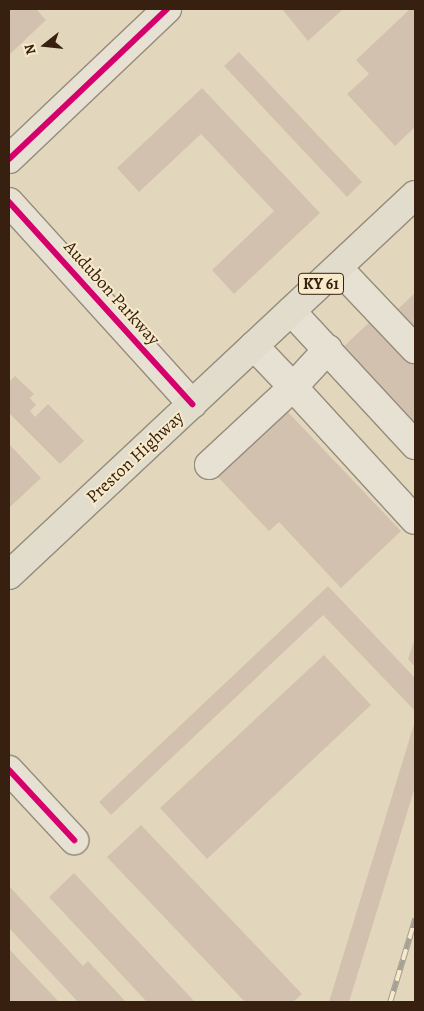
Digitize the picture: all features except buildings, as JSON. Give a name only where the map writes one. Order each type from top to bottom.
[{"type":"main road","name":"Preston Highway","points":[[9,574],[415,196]]},
{"type":"street","points":[[9,159],[167,9]]},
{"type":"street","name":"Audubon Parkway","points":[[9,202],[192,404]]},
{"type":"street","points":[[338,268],[415,349]]},
{"type":"street","points":[[291,311],[415,445]]},
{"type":"street","points":[[254,346],[415,520]]},
{"type":"street","points":[[210,464],[293,387],[328,349]]},
{"type":"street","points":[[9,770],[74,840]]},
{"type":"railway","points":[[390,1002],[415,919]]},
{"type":"cycle path","points":[[9,159],[167,9]]},
{"type":"cycle path","points":[[9,202],[192,404]]},
{"type":"cycle path","points":[[9,770],[74,840]]}]
